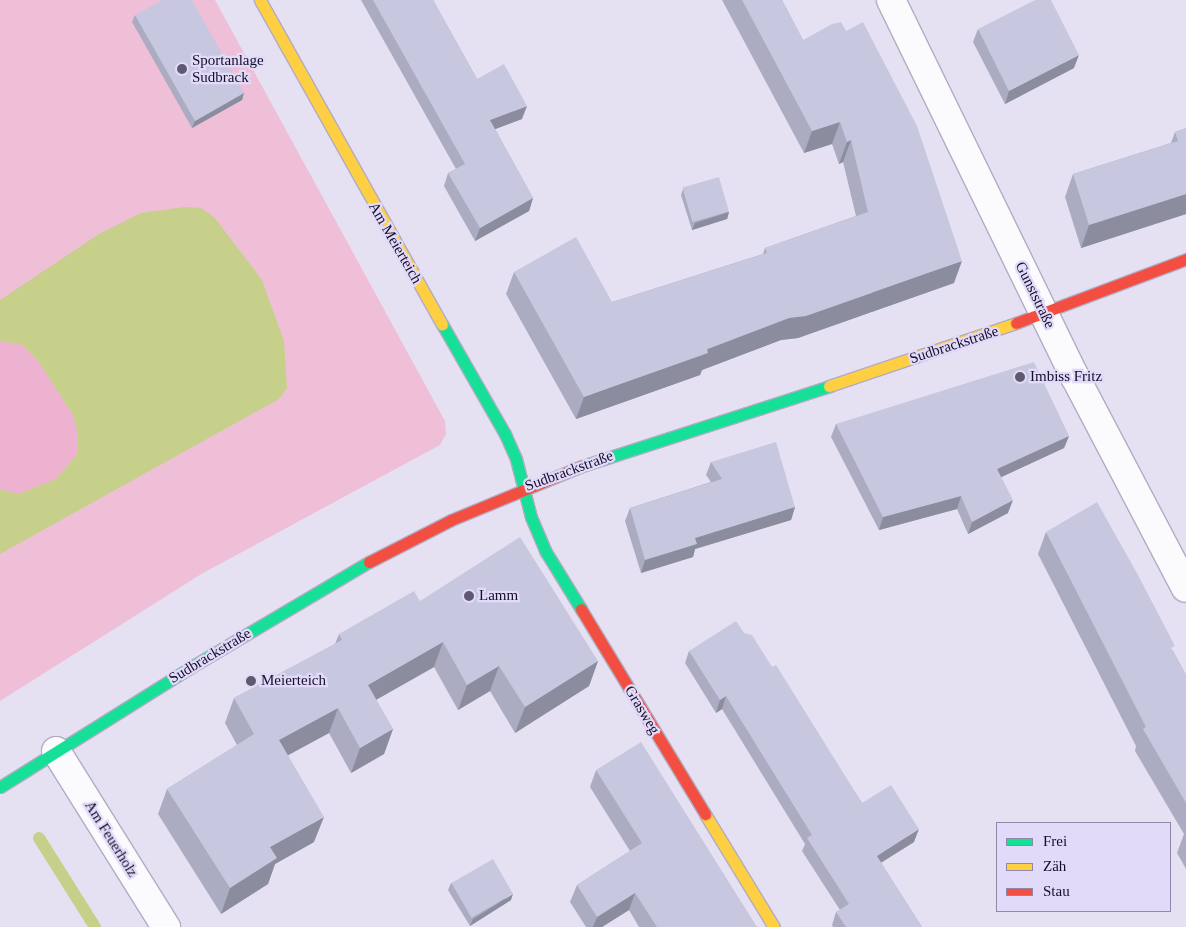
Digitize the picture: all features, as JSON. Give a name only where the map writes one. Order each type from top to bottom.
[{"type":"street","name":"Am Meierteich","points":[[260,0],[346,158],[505,434],[524,487]]},
{"type":"street","name":"Gunststraße","points":[[891,0],[1044,312],[1186,588]]},
{"type":"street","name":"Sudbrackstraße","points":[[0,787],[193,666],[379,556],[524,487],[594,461],[968,341],[1186,259]]},
{"type":"street","name":"Grasweg","points":[[524,487],[531,517],[546,552],[774,927]]},
{"type":"street","name":"Am Feuerholz","points":[[56,751],[166,927]]},
{"type":"shaded area","points":[[0,0],[215,0],[445,421],[446,434],[440,445],[203,573],[0,701]]},
{"type":"shaded area","points":[[184,207],[201,208],[215,218],[262,280],[284,341],[287,388],[279,399],[0,554],[0,489],[18,494],[56,479],[77,454],[78,435],[73,415],[38,361],[23,345],[0,341],[0,300],[99,234],[141,213]]},
{"type":"shaded area","points":[[0,341],[23,345],[38,361],[73,415],[78,435],[77,454],[56,479],[18,494],[0,489]]},
{"type":"building","points":[[162,0],[192,0],[244,93],[195,121],[135,15]]},
{"type":"building","points":[[373,0],[433,0],[477,79],[504,64],[527,106],[490,120],[533,198],[480,228],[448,173],[465,164]]},
{"type":"building","points":[[742,0],[782,0],[803,40],[832,24],[841,22],[846,31],[863,22],[917,126],[962,261],[806,316],[789,318],[707,349],[708,353],[584,397],[514,272],[576,237],[612,302],[767,253],[765,248],[868,212],[851,140],[847,142],[840,122],[812,131]]},
{"type":"building","points":[[1035,0],[1051,0],[1079,55],[1009,91],[978,29]]},
{"type":"building","points":[[1186,128],[1186,194],[1089,225],[1073,174],[1178,141],[1175,132]]},
{"type":"building","points":[[719,177],[729,212],[692,222],[682,187]]},
{"type":"building","points":[[1034,362],[1069,436],[997,469],[1013,500],[972,522],[961,496],[883,517],[836,424]]},
{"type":"building","points":[[776,442],[795,507],[695,538],[697,544],[645,560],[630,508],[722,479],[711,462]]},
{"type":"building","points":[[1097,502],[1175,646],[1171,648],[1186,675],[1186,803],[1143,729],[1146,727],[1046,532]]},
{"type":"building","points":[[520,537],[598,661],[525,707],[499,666],[467,685],[443,642],[368,685],[393,729],[360,748],[338,708],[279,740],[324,817],[270,847],[277,858],[230,888],[167,789],[254,734],[234,698],[342,640],[339,634],[414,591],[420,601]]},
{"type":"building","points":[[736,621],[744,633],[752,635],[772,667],[776,665],[862,803],[891,785],[919,829],[877,856],[922,927],[846,927],[836,912],[849,904],[807,838],[812,835],[726,696],[720,700],[689,651]]},
{"type":"building","points":[[641,742],[757,927],[657,927],[635,893],[597,917],[577,885],[642,843],[596,770]]},
{"type":"building","points":[[493,859],[513,894],[471,918],[451,883]]},
{"type":"waterway","points":[[39,838],[95,927]]},
{"type":"traffic: fast","points":[[442,324],[505,434],[516,459],[531,517],[546,552],[581,609]]},
{"type":"traffic: fast","points":[[582,466],[829,386]]},
{"type":"traffic: fast","points":[[0,787],[193,666],[369,562]]},
{"type":"traffic: slow","points":[[260,0],[442,324]]},
{"type":"traffic: slow","points":[[829,386],[1016,323]]},
{"type":"traffic: slow","points":[[705,814],[774,927]]},
{"type":"traffic: jam","points":[[1016,323],[1186,259]]},
{"type":"traffic: jam","points":[[369,562],[451,520],[582,466]]},
{"type":"traffic: jam","points":[[581,609],[705,814]]},
{"type":"place","name":"Sportanlage Sudbrack","points":[[182,69]]},
{"type":"place","name":"Imbiss Fritz","points":[[1020,377]]},
{"type":"place","name":"Lamm","points":[[469,596]]},
{"type":"place","name":"Meierteich","points":[[251,681]]}]
